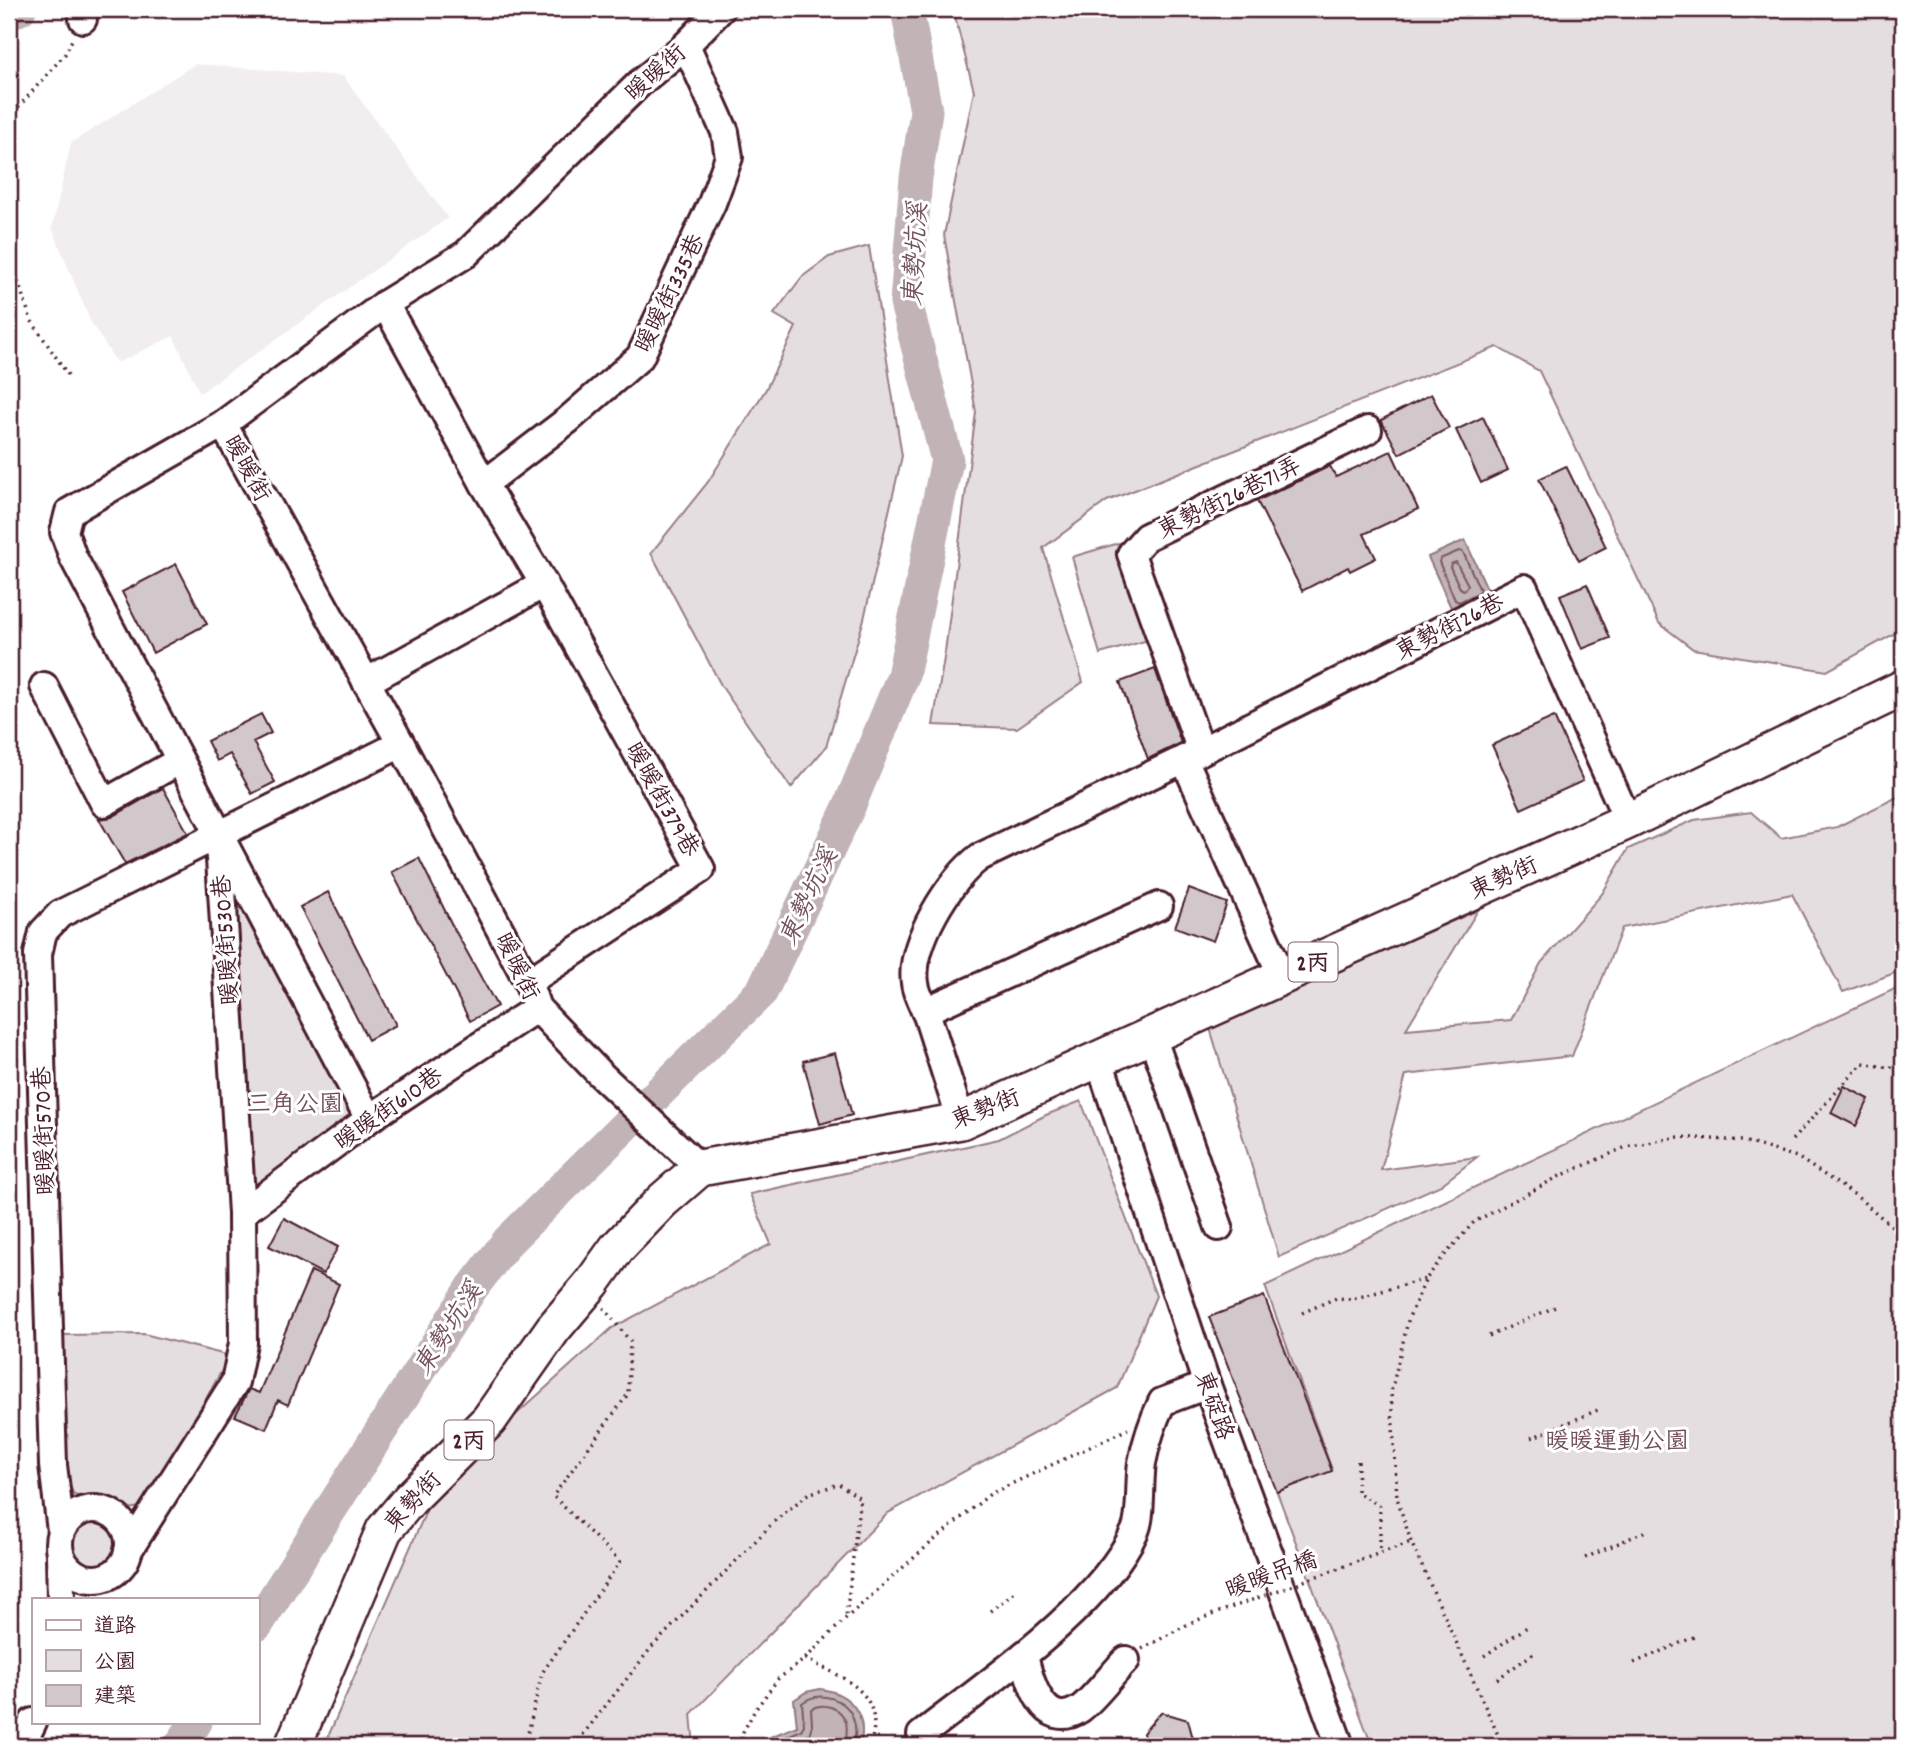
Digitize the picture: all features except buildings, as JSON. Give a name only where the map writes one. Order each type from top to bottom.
[{"type":"main road","name":"東勢街","points":[[293,1746],[384,1530],[410,1499],[489,1420],[553,1329],[617,1248],[662,1201],[691,1159],[961,1121],[1628,821],[1903,688]]},
{"type":"street","name":"暖暖街","points":[[691,1159],[598,1072],[537,1008],[528,982],[401,744],[223,424],[385,304],[466,254],[641,82],[686,45],[721,9]]},
{"type":"street","name":"暖暖街335巷","points":[[484,484],[568,420],[640,357],[707,215],[730,157],[725,132],[686,45]]},
{"type":"street","name":"暖暖街379巷","points":[[385,304],[701,869],[528,982]]},
{"type":"street","name":"暖暖街530巷","points":[[101,1598],[235,1382],[243,1343],[242,1213],[218,835],[73,557],[64,532],[69,512],[223,424]]},
{"type":"street","name":"東勢街26巷71弄","points":[[1192,755],[1131,554],[1146,537],[1368,430]]},
{"type":"street","points":[[366,682],[544,584]]},
{"type":"street","name":"東勢街26巷","points":[[961,1121],[915,983],[916,957],[931,921],[947,893],[967,867],[980,857],[1192,755],[1524,588],[1628,821]]},
{"type":"street","points":[[44,686],[104,803],[179,761]]},
{"type":"street","name":"暖暖街570巷","points":[[61,1598],[61,1543],[53,1465],[38,954],[43,932],[60,914],[401,744]]},
{"type":"street","points":[[1192,755],[1282,976]]},
{"type":"street","points":[[218,835],[369,1119]]},
{"type":"street","points":[[925,1011],[1159,906]]},
{"type":"street","name":"暖暖街610巷","points":[[242,1213],[369,1119],[537,1008]]},
{"type":"street","points":[[1152,1036],[1219,1227]]},
{"type":"street","name":"東碇路","points":[[1099,1060],[1207,1385],[1340,1746]]},
{"type":"street","points":[[921,1735],[1024,1655],[1108,1573],[1136,1529],[1142,1461],[1155,1416],[1162,1402],[1207,1385]]},
{"type":"street","points":[[86,1509],[109,1512],[119,1519],[128,1539],[122,1560],[107,1576],[96,1579],[74,1573],[61,1543],[67,1521],[86,1509]]},
{"type":"street","points":[[1024,1655],[1034,1693],[1048,1710],[1063,1714],[1079,1709],[1126,1660]]},
{"type":"street","points":[[21,1746],[32,1724]]},
{"type":"path","points":[[9,118],[65,54],[83,14]]},
{"type":"path","points":[[9,255],[31,320],[68,375]]},
{"type":"path","points":[[1792,1140],[1863,1063],[1890,1068],[1903,1060]]},
{"type":"path","points":[[1503,1746],[1411,1542],[1397,1498],[1391,1392],[1409,1317],[1426,1279],[1474,1222],[1558,1177],[1626,1147],[1679,1137],[1743,1141],[1797,1157],[1855,1195],[1893,1227],[1903,1241]]},
{"type":"path","points":[[1302,1313],[1336,1298],[1352,1299],[1426,1279]]},
{"type":"path","points":[[525,1746],[542,1673],[620,1562],[553,1496],[628,1394],[629,1341],[606,1313],[592,1283]]},
{"type":"path","points":[[1489,1336],[1555,1307]]},
{"type":"path","points":[[1531,1438],[1598,1410]]},
{"type":"path","points":[[740,1746],[743,1732],[778,1679],[805,1659],[845,1619],[990,1494],[1155,1416]]},
{"type":"path","points":[[1358,1461],[1357,1492],[1380,1506],[1380,1553]]},
{"type":"path","points":[[574,1746],[651,1648],[776,1520],[808,1494],[839,1484],[860,1498],[845,1619]]},
{"type":"path","points":[[1585,1558],[1648,1530]]},
{"type":"path","name":"暖暖吊橋","points":[[1126,1660],[1152,1642],[1192,1622],[1411,1542]]},
{"type":"path","points":[[990,1611],[1016,1591]]},
{"type":"path","points":[[1484,1656],[1527,1627]]},
{"type":"path","points":[[1634,1663],[1694,1637]]},
{"type":"path","points":[[1497,1679],[1537,1651]]},
{"type":"path","points":[[805,1659],[853,1684],[866,1697],[873,1713],[875,1731],[870,1746]]},
{"type":"shaded area","points":[[195,64],[343,76],[448,218],[200,393],[173,336],[117,363],[91,323],[52,228],[71,143]]},
{"type":"green space","points":[[953,9],[1903,9],[1903,629],[1827,671],[1693,649],[1659,623],[1539,371],[1497,347],[1107,501],[1043,548],[1083,682],[1017,728],[933,725],[976,412],[944,235],[974,91]]},
{"type":"green space","points":[[869,246],[902,456],[864,619],[826,747],[791,788],[722,687],[651,553],[708,482],[766,389],[796,327],[774,314],[802,277],[829,257]]},
{"type":"green space","points":[[1119,543],[1148,640],[1100,654],[1072,557]]},
{"type":"green space","points":[[1903,794],[1903,970],[1843,992],[1792,894],[1622,928],[1572,1056],[1406,1075],[1381,1170],[1477,1157],[1441,1185],[1279,1257],[1210,1028],[1478,910],[1406,1029],[1511,1020],[1541,963],[1602,894],[1628,849],[1694,820],[1751,812],[1781,838],[1837,827]]},
{"type":"green space","name":"三角公園","points":[[229,873],[355,1117],[255,1190]]},
{"type":"green space","name":"暖暖運動公園","points":[[1903,985],[1903,1746],[1372,1746],[1277,1492],[1332,1470],[1265,1286]]},
{"type":"green space","points":[[1081,1101],[1156,1296],[1117,1388],[888,1513],[691,1714],[694,1746],[324,1746],[437,1486],[612,1328],[771,1244],[750,1194],[999,1139]]},
{"type":"green space","points":[[144,1334],[230,1356],[147,1503],[140,1507],[122,1508],[74,1495],[67,1480],[63,1335]]},
{"type":"green space","points":[[94,1519],[112,1526],[119,1544],[112,1562],[94,1569],[76,1562],[69,1544],[76,1526]]},
{"type":"water","points":[[1465,540],[1490,595],[1453,612],[1428,557]]},
{"type":"water","points":[[820,1689],[840,1695],[855,1707],[861,1725],[860,1746],[764,1746],[770,1737],[797,1726],[794,1700],[806,1692]]},
{"type":"waterway","points":[[9,14],[20,9]]},
{"type":"waterway","name":"東勢坑溪","points":[[259,1622],[472,1288],[508,1241],[762,991],[849,807],[903,676],[947,460],[906,303],[916,178],[926,111],[907,9]]},
{"type":"waterway","name":"東勢坑溪","points":[[180,1746],[195,1724]]}]
